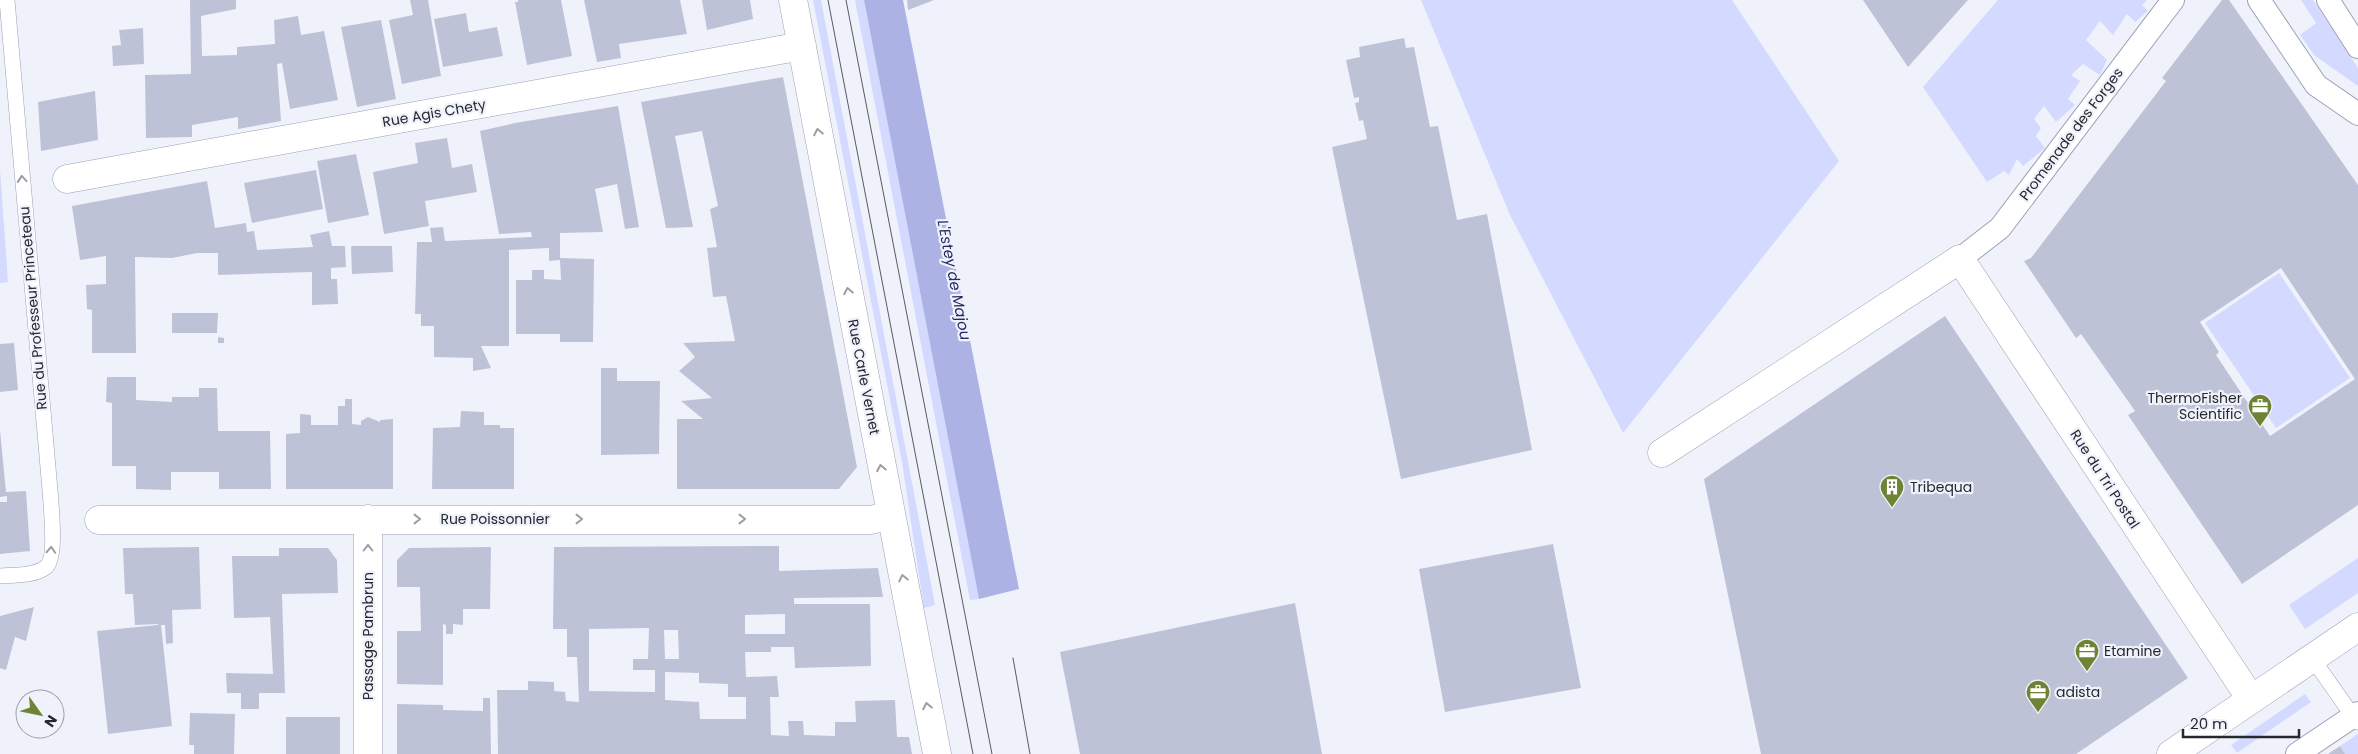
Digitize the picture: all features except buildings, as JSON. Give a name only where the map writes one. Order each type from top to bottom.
[{"type":"street","name":"Rue Carle Vernet","points":[[793,0],[890,516],[937,754]]},
{"type":"street","name":"Promenade des Forges","points":[[1960,259],[2000,228],[2173,0]]},
{"type":"street","points":[[2259,0],[2316,85],[2358,114]]},
{"type":"street","points":[[2328,0],[2358,47]]},
{"type":"street","name":"Rue Agis Chety","points":[[68,179],[802,46]]},
{"type":"street","points":[[1662,453],[1960,259]]},
{"type":"street","name":"Rue du Tri Postal","points":[[1960,259],[2251,699]]},
{"type":"street","name":"Rue Poissonnier","points":[[99,520],[368,518],[870,520],[890,516]]},
{"type":"street","name":"Passage Pambrun","points":[[368,518],[368,754]]},
{"type":"street","points":[[2171,754],[2358,627]]},
{"type":"street","points":[[2297,754],[2356,718]]},
{"type":"lane","name":"Rue du Professeur Princeteau","points":[[0,576],[37,572],[48,567],[52,556],[50,490],[7,0]]},
{"type":"lane","points":[[2312,658],[2356,718]]},
{"type":"shaded area","points":[[813,0],[821,0],[935,605],[924,608],[902,462]]},
{"type":"shaded area","points":[[855,0],[864,0],[979,599],[970,600]]},
{"type":"shaded area","points":[[1421,0],[1732,0],[1839,161],[1623,433],[1510,215]]},
{"type":"shaded area","points":[[1998,0],[2147,0],[2142,5],[2148,11],[2135,22],[2127,14],[2113,35],[2100,21],[2086,40],[2107,60],[2100,75],[2083,64],[2071,75],[2080,81],[2068,99],[2075,105],[2056,122],[2044,106],[2034,119],[2041,128],[2036,136],[2045,148],[2023,166],[2017,159],[2009,175],[2004,171],[1987,182],[1923,87]]},
{"type":"shaded area","points":[[2301,0],[2313,0],[2358,68],[2358,86],[2314,55],[2300,35],[2316,23]]},
{"type":"shaded area","points":[[0,169],[8,282],[0,283]]},
{"type":"shaded area","points":[[2279,273],[2350,378],[2276,428],[2205,323]]},
{"type":"shaded area","points":[[2358,558],[2358,593],[2305,629],[2289,605]]},
{"type":"shaded area","points":[[2305,694],[2311,702],[2237,753],[2231,745]]},
{"type":"shaded area","points":[[2358,734],[2358,754],[2345,754],[2340,746]]},
{"type":"water","name":"L'Estey de Majou","points":[[864,0],[903,0],[1019,589],[979,599]]},
{"type":"tram line","points":[[828,0],[973,754]]},
{"type":"tram line","points":[[846,0],[992,754]]},
{"type":"tram line","points":[[1013,658],[1030,754]]},
{"type":"place","name":"ThermoFisher Scientific","points":[[2260,427]]},
{"type":"place","name":"Tribequa","points":[[1892,508]]},
{"type":"place","name":"Etamine","points":[[2087,672]]},
{"type":"place","name":"adista","points":[[2038,713]]}]
